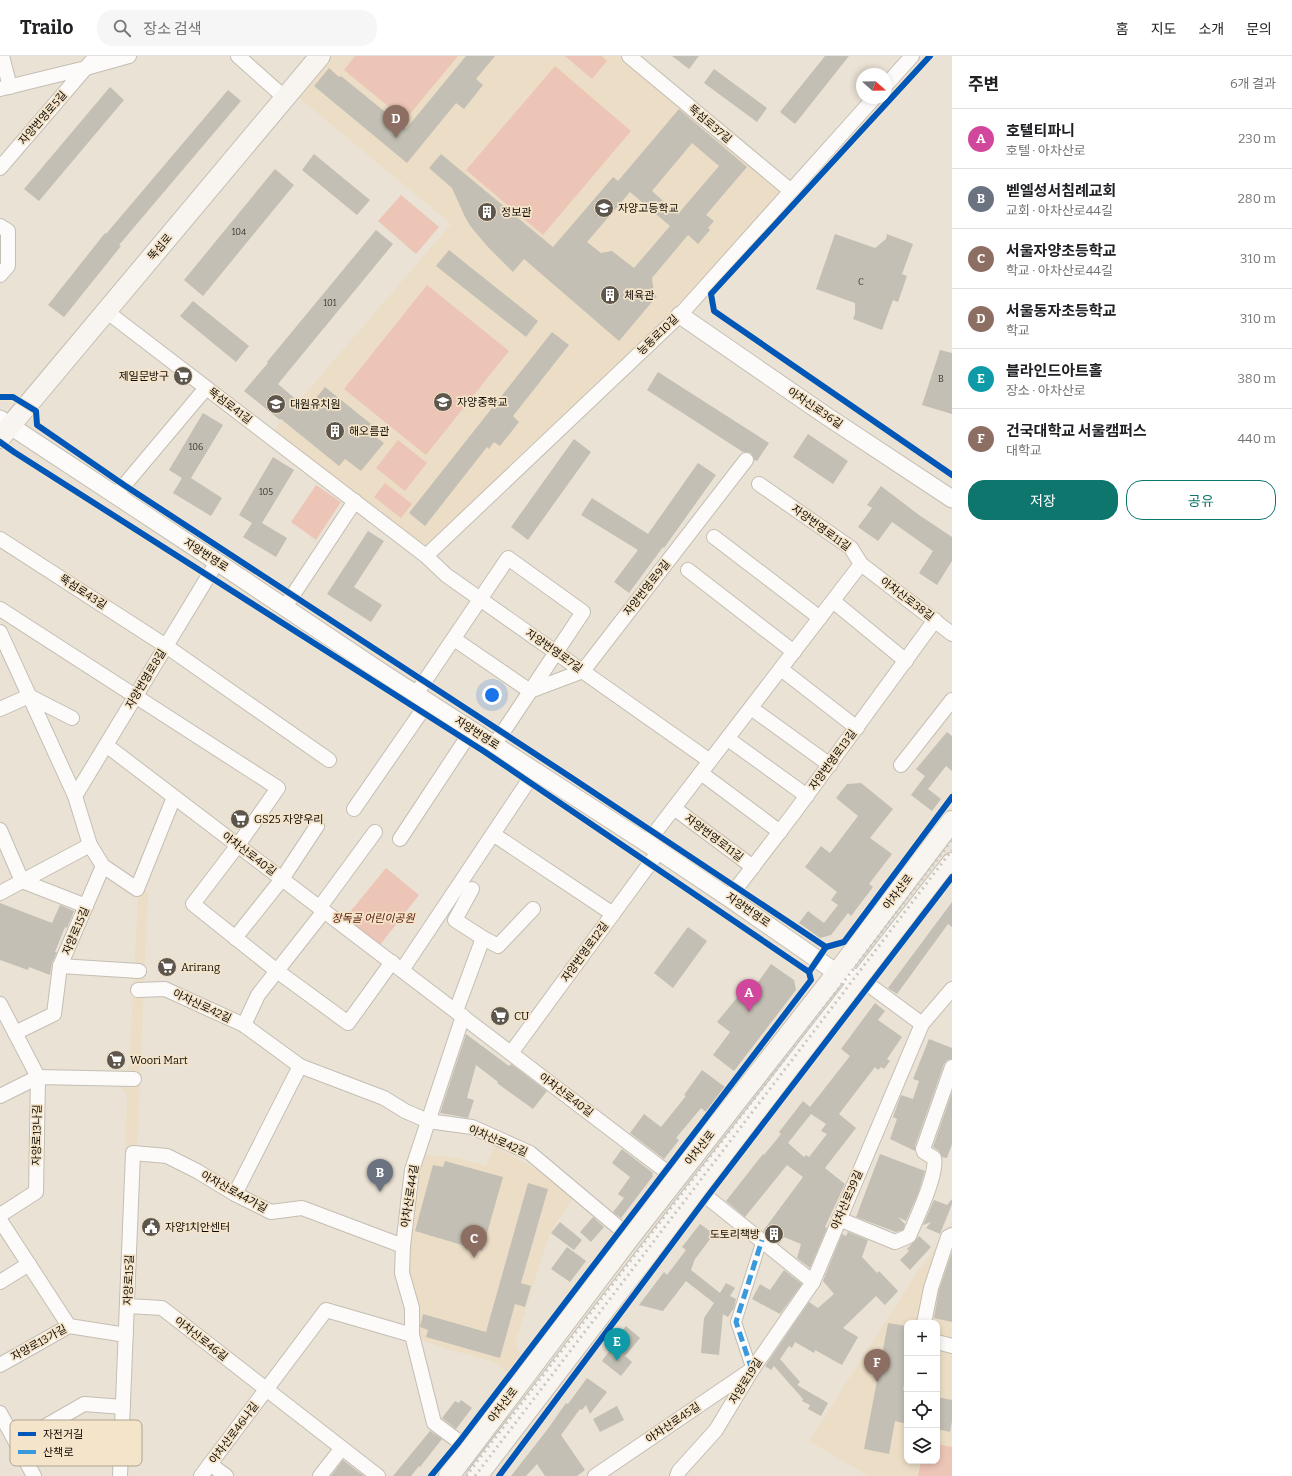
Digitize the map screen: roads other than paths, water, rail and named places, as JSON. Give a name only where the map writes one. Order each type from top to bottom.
[{"type":"main road","name":"뚝섬로","points":[[3,428],[106,311],[320,56]]},
{"type":"main road","name":"아차산로","points":[[449,1476],[630,1237],[837,973],[952,821]]},
{"type":"main road","name":"아차산로","points":[[478,1476],[697,1189],[952,863]]},
{"type":"street","points":[[2,56],[5,88]]},
{"type":"street","name":"자양번영로5길","points":[[5,88],[85,62],[96,56]]},
{"type":"street","points":[[85,62],[129,56]]},
{"type":"street","points":[[238,56],[285,98]]},
{"type":"street","name":"뚝섬로37길","points":[[629,56],[790,191]]},
{"type":"street","points":[[892,78],[912,56]]},
{"type":"street","name":"자양번영로5길","points":[[0,168],[85,62]]},
{"type":"street","name":"능동로10길","points":[[426,556],[680,315],[869,104]]},
{"type":"street","points":[[0,226],[8,231],[8,266],[0,275]]},
{"type":"street","name":"뚝섬로41길","points":[[106,311],[426,556]]},
{"type":"street","name":"아차산로36길","points":[[680,315],[825,415],[952,499]]},
{"type":"street","points":[[116,495],[206,388]]},
{"type":"street","name":"자양번영로","points":[[3,428],[116,495],[422,698],[653,847],[837,973]]},
{"type":"street","name":"자양번영로9길","points":[[583,671],[746,460]]},
{"type":"street","name":"자양번영로11길","points":[[653,847],[674,808],[861,564],[851,548],[759,484]]},
{"type":"street","points":[[285,607],[354,501]]},
{"type":"street","points":[[714,538],[820,618]]},
{"type":"street","name":"뚝섬로43길","points":[[0,539],[166,646],[329,760]]},
{"type":"street","name":"자양번영로7길","points":[[426,556],[446,575],[710,761]]},
{"type":"street","points":[[354,808],[422,698],[454,639],[508,558],[583,612],[495,744]]},
{"type":"street","name":"자양번영로8길","points":[[74,796],[217,562]]},
{"type":"street","name":"아차산로38길","points":[[861,564],[952,634]]},
{"type":"street","points":[[688,570],[794,652]]},
{"type":"street","points":[[833,601],[906,661]]},
{"type":"street","points":[[0,609],[278,788],[238,845],[193,904],[277,971],[348,1024],[397,966],[493,834],[535,771]]},
{"type":"street","name":"자양번영로13길","points":[[729,898],[830,765],[935,620]]},
{"type":"street","points":[[0,632],[6,663],[29,696],[74,796],[90,845],[103,866],[137,889],[174,797]]},
{"type":"street","points":[[454,639],[530,691]]},
{"type":"street","points":[[781,669],[857,728]]},
{"type":"street","points":[[530,691],[583,671]]},
{"type":"street","points":[[0,709],[29,696]]},
{"type":"street","points":[[29,696],[72,718]]},
{"type":"street","points":[[902,765],[947,717],[952,700]]},
{"type":"street","points":[[751,708],[830,765]]},
{"type":"street","points":[[400,839],[472,730]]},
{"type":"street","points":[[728,739],[807,796]]},
{"type":"street","name":"아차산로40길","points":[[106,745],[676,1179]]},
{"type":"street","points":[[701,773],[780,832]]},
{"type":"street","name":"자양번영로11길","points":[[674,808],[753,867]]},
{"type":"street","points":[[235,938],[282,879],[316,826]]},
{"type":"street","points":[[0,830],[22,881],[86,906]]},
{"type":"street","points":[[244,1025],[258,994],[277,971],[322,909],[375,832]]},
{"type":"street","points":[[493,834],[613,914]]},
{"type":"street","points":[[0,893],[90,845]]},
{"type":"street","name":"자양번영로12길","points":[[511,1053],[613,914],[653,847]]},
{"type":"street","name":"자양로15길","points":[[103,866],[60,966],[139,971]]},
{"type":"street","points":[[472,890],[455,920],[498,946],[533,909]]},
{"type":"street","points":[[459,1013],[483,938]]},
{"type":"street","points":[[15,1033],[54,1014],[60,966]]},
{"type":"street","points":[[837,973],[861,979],[922,1024]]},
{"type":"street","name":"아차산로42길","points":[[138,990],[165,989],[244,1025],[300,1066],[384,1098],[405,1111],[428,1122],[472,1127],[530,1153],[630,1237]]},
{"type":"street","name":"아차산로39길","points":[[813,1282],[922,1024],[952,989]]},
{"type":"street","points":[[0,1004],[38,1077]]},
{"type":"street","name":"아차산로44길","points":[[459,1013],[428,1122],[412,1170],[402,1246],[402,1273],[412,1308],[412,1335],[434,1423],[469,1449]]},
{"type":"street","points":[[235,1194],[300,1066]]},
{"type":"street","points":[[839,1219],[894,1242],[909,1236],[932,1177],[934,1158],[923,1150],[952,1067]]},
{"type":"street","points":[[0,1096],[38,1077],[134,1079]]},
{"type":"street","name":"자양로13나길","points":[[0,1215],[36,1192],[38,1077]]},
{"type":"street","name":"자양로15길","points":[[122,1420],[133,1153]]},
{"type":"street","name":"아차산로44가길","points":[[133,1153],[167,1156],[197,1171],[235,1194],[271,1212],[302,1208],[402,1246]]},
{"type":"street","points":[[697,1189],[813,1282]]},
{"type":"street","points":[[0,1220],[69,1326]]},
{"type":"street","points":[[925,1320],[931,1288],[948,1238],[952,1235]]},
{"type":"street","points":[[752,1370],[736,1322],[762,1240]]},
{"type":"street","points":[[0,1282],[29,1264]]},
{"type":"street","name":"자양로19길","points":[[682,1474],[716,1430],[752,1370],[813,1282]]},
{"type":"street","name":"아차산로46길","points":[[128,1306],[162,1308],[378,1476]]},
{"type":"street","points":[[267,1390],[326,1310],[412,1335]]},
{"type":"street","name":"자양로13가길","points":[[0,1365],[69,1326],[126,1335]]},
{"type":"street","points":[[940,1343],[952,1346]]},
{"type":"street","name":"아차산로45길","points":[[595,1476],[752,1370]]},
{"type":"street","name":"아차산로46나길","points":[[201,1476],[267,1390]]},
{"type":"street","points":[[56,1420],[84,1404],[123,1407]]},
{"type":"street","points":[[0,1413],[10,1432]]},
{"type":"street","points":[[320,1476],[342,1448]]},
{"type":"street","points":[[210,1464],[226,1476]]},
{"type":"street","points":[[29,1466],[34,1476]]},
{"type":"street","name":"자양로15길","points":[[120,1466],[120,1476]]},
{"type":"railway","points":[[466,1476],[952,840]]},
{"type":"railway","points":[[475,1476],[952,850]]},
{"type":"place","name":"서울동자초등학교","points":[[396,138]]},
{"type":"place","name":"자양고등학교","points":[[604,208]]},
{"type":"place","name":"정보관","points":[[487,212]]},
{"type":"place","name":"체육관","points":[[610,295]]},
{"type":"place","name":"제일문방구","points":[[183,376]]},
{"type":"place","name":"자양중학교","points":[[443,402]]},
{"type":"place","name":"대원유치원","points":[[276,404]]},
{"type":"place","name":"해오름관","points":[[335,431]]},
{"type":"place","name":"GS25 자양우리","points":[[240,819]]},
{"type":"place","name":"Arirang","points":[[167,967]]},
{"type":"place","name":"호텔티파니","points":[[749,1012]]},
{"type":"place","name":"CU","points":[[500,1016]]},
{"type":"place","name":"Woori Mart","points":[[116,1060]]},
{"type":"place","name":"벧엘성서침례교회","points":[[380,1192]]},
{"type":"place","name":"자양1치안센터","points":[[151,1227]]},
{"type":"place","name":"도토리책방","points":[[774,1234]]},
{"type":"place","name":"서울자양초등학교","points":[[474,1258]]},
{"type":"place","name":"블라인드아트홀","points":[[617,1361]]},
{"type":"place","name":"건국대학교 서울캠퍼스","points":[[877,1382]]},
{"type":"park label","name":"장독골 어린이공원","points":[[373,918]]}]
